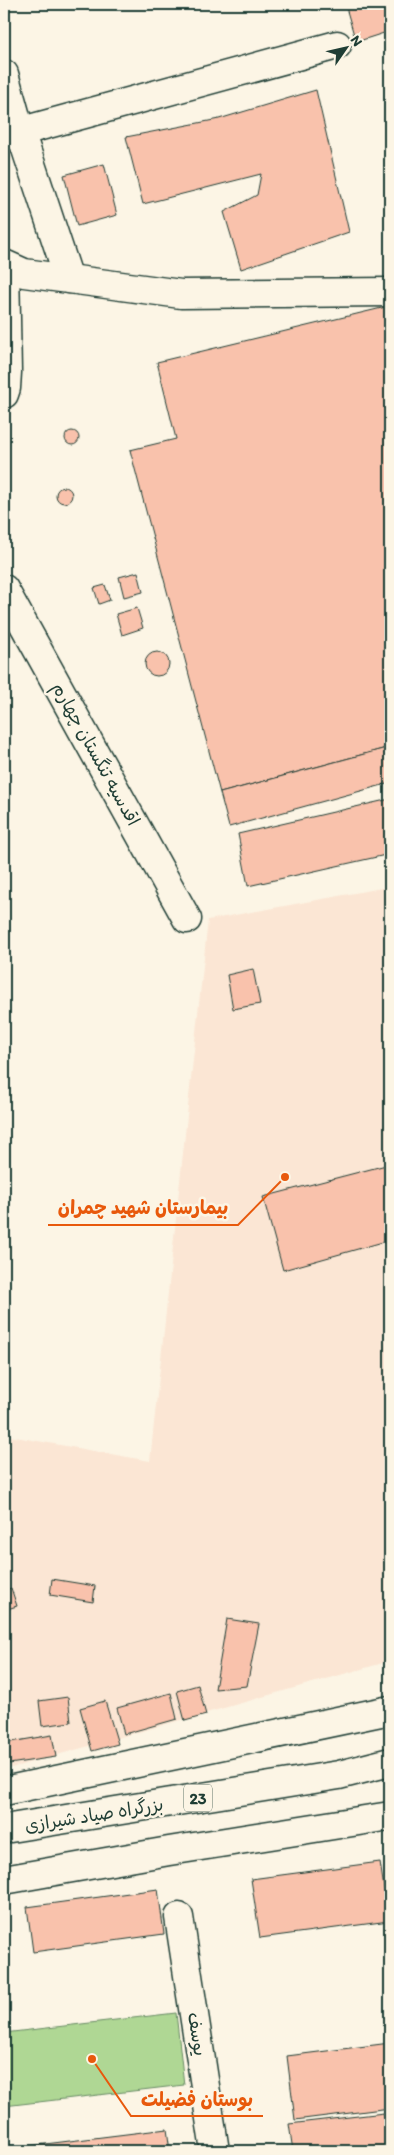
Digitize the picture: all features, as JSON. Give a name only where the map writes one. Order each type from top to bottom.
[{"type":"main road","points":[[12,133],[337,45]]},
{"type":"main road","points":[[4,74],[12,133],[69,279]]},
{"type":"main road","points":[[4,394],[8,372],[5,265],[24,273],[181,294],[390,292]]},
{"type":"main road","name":"اقدسیه تنگستان چهارم","points":[[4,589],[187,919]]},
{"type":"main road","points":[[4,1791],[390,1710]]},
{"type":"main road","name":"بزرگراه صیاد شیرازی","points":[[4,1829],[340,1775],[390,1762]]},
{"type":"main road","points":[[4,1880],[169,1851],[390,1816]]},
{"type":"main road","name":"یوسف","points":[[180,1917],[215,2151]]},
{"type":"shaded area","points":[[387,887],[390,898],[390,1661],[4,1770],[4,1435],[150,1461],[208,920]]},
{"type":"green space","points":[[176,2013],[184,2085],[4,2106],[4,2033]]},
{"type":"building","points":[[345,4],[390,4],[390,31],[356,42]]},
{"type":"building","points":[[316,90],[349,232],[241,269],[224,212],[257,195],[261,174],[143,204],[126,137],[219,119]]},
{"type":"building","points":[[104,164],[117,215],[77,226],[64,175]]},
{"type":"building","points":[[390,306],[390,747],[220,793],[130,450],[176,439],[157,362]]},
{"type":"building","points":[[72,431],[77,433],[79,438],[77,443],[72,445],[67,443],[65,438],[67,433]]},
{"type":"building","points":[[61,487],[67,487],[72,492],[70,501],[61,503],[56,498],[56,492]]},
{"type":"building","points":[[138,572],[143,592],[124,597],[119,577]]},
{"type":"building","points":[[105,585],[110,600],[99,604],[94,588]]},
{"type":"building","points":[[137,608],[143,628],[122,635],[116,614]]},
{"type":"building","points":[[157,652],[166,655],[169,664],[166,673],[157,676],[148,673],[145,664],[148,655]]},
{"type":"building","points":[[390,747],[390,783],[229,827],[220,793]]},
{"type":"building","points":[[390,799],[390,854],[248,886],[238,834]]},
{"type":"building","points":[[253,969],[260,1004],[233,1009],[227,975]]},
{"type":"building","points":[[390,1164],[390,1240],[283,1270],[263,1197]]},
{"type":"building","points":[[52,1579],[95,1586],[93,1602],[50,1595]]},
{"type":"building","points":[[11,1588],[17,1606],[4,1610],[4,1591]]},
{"type":"building","points":[[227,1619],[259,1624],[247,1686],[215,1689]]},
{"type":"building","points":[[198,1685],[206,1715],[185,1721],[177,1691]]},
{"type":"building","points":[[171,1693],[177,1719],[124,1734],[117,1708]]},
{"type":"building","points":[[68,1697],[71,1722],[42,1726],[39,1701]]},
{"type":"building","points":[[105,1701],[118,1744],[92,1751],[80,1708]]},
{"type":"building","points":[[52,1735],[56,1757],[9,1764],[5,1743]]},
{"type":"building","points":[[380,1862],[389,1921],[260,1938],[251,1879]]},
{"type":"building","points":[[158,1889],[164,1934],[33,1952],[27,1907]]},
{"type":"building","points":[[390,2043],[390,2108],[295,2120],[287,2056]]},
{"type":"building","points":[[384,2113],[388,2151],[293,2151],[289,2124]]},
{"type":"building","points":[[167,2129],[170,2151],[29,2151],[29,2146]]},
{"type":"place","name":"بیمارستان شهید چمران","points":[[285,1177]]},
{"type":"place","name":"بوستان فضیلت","points":[[92,2059]]}]
